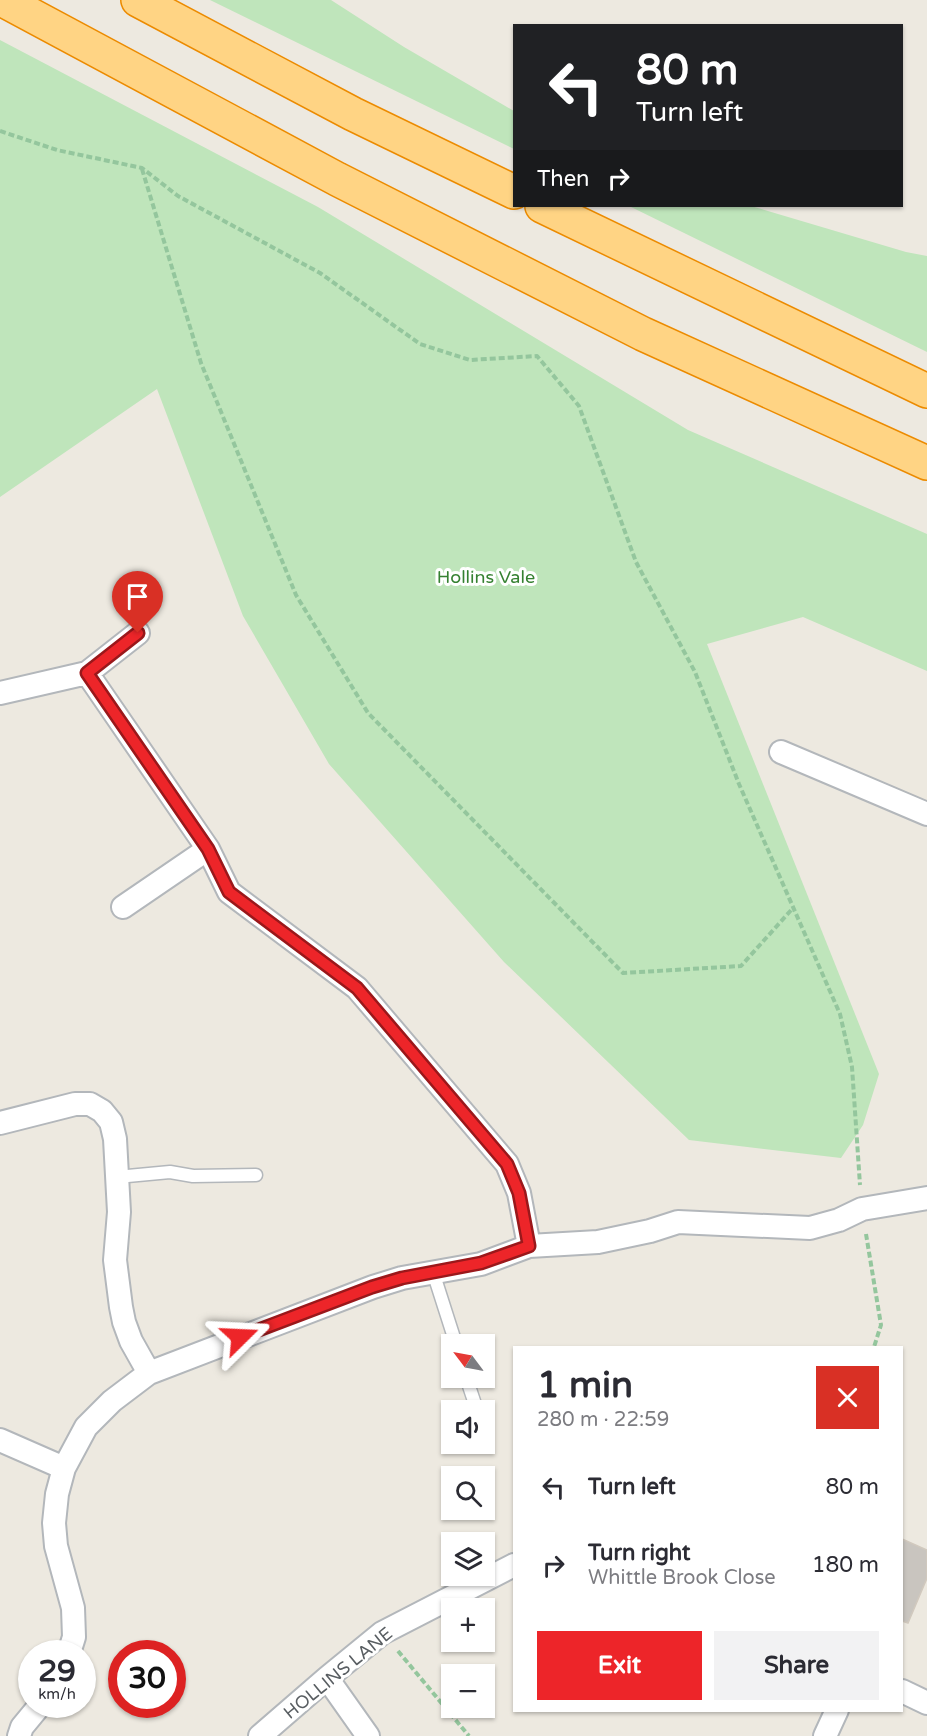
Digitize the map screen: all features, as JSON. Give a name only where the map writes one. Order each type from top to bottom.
[{"type":"highway","points":[[3,0],[337,179],[643,334],[927,463]]},
{"type":"highway","points":[[138,0],[353,114],[513,192]]},
{"type":"highway","points":[[544,207],[927,391]]},
{"type":"street","points":[[0,693],[87,673],[138,633]]},
{"type":"street","points":[[87,673],[208,849],[229,892],[357,988],[507,1164],[519,1193],[529,1246]]},
{"type":"street","points":[[781,752],[927,814]]},
{"type":"street","points":[[123,907],[208,849]]},
{"type":"street","points":[[0,1123],[75,1104],[90,1104],[102,1111],[111,1122],[119,1212],[115,1260],[121,1307],[131,1341],[149,1373]]},
{"type":"street","points":[[73,1640],[73,1608],[56,1546],[54,1524],[57,1494],[64,1468],[86,1427],[112,1401],[149,1373],[372,1287],[402,1278],[481,1263],[529,1246],[598,1242],[650,1231],[678,1222],[810,1228],[839,1220],[862,1209],[927,1198]]},
{"type":"street","points":[[0,1440],[64,1468]]},
{"type":"street","name":"HOLLINS LANE","points":[[260,1736],[382,1634],[513,1566]]},
{"type":"street","points":[[327,1678],[368,1736]]},
{"type":"street","points":[[903,1691],[927,1703]]},
{"type":"street","points":[[825,1736],[836,1712]]},
{"type":"street","points":[[18,1736],[30,1718]]},
{"type":"lane","points":[[117,1178],[170,1172],[193,1176],[256,1175]]},
{"type":"lane","points":[[433,1272],[453,1334]]},
{"type":"path","points":[[0,130],[57,150],[142,168],[178,196],[320,273],[420,344],[470,360],[537,356],[579,406],[636,562],[695,672],[739,784],[840,1014],[852,1067],[862,1209],[881,1325],[874,1346]]},
{"type":"path","points":[[142,168],[201,363],[296,595],[369,713],[622,973],[741,966],[793,908]]},
{"type":"path","points":[[382,1634],[469,1736]]},
{"type":"green space","points":[[210,0],[331,0],[404,47],[513,110],[513,149]]},
{"type":"green space","name":"Hollins Vale","points":[[0,40],[318,207],[688,430],[927,534],[927,671],[803,617],[707,644],[879,1074],[863,1125],[841,1158],[689,1140],[504,962],[329,764],[243,616],[157,389],[0,497]]},
{"type":"green space","points":[[631,207],[754,207],[906,252],[927,256],[927,352]]},
{"type":"building","points":[[903,1539],[927,1550],[927,1578],[908,1623],[903,1621]]},
{"type":"route","points":[[138,633],[87,673],[208,849],[229,892],[357,988],[507,1164],[519,1193],[529,1246],[481,1263],[402,1278],[372,1287],[240,1337]]}]
